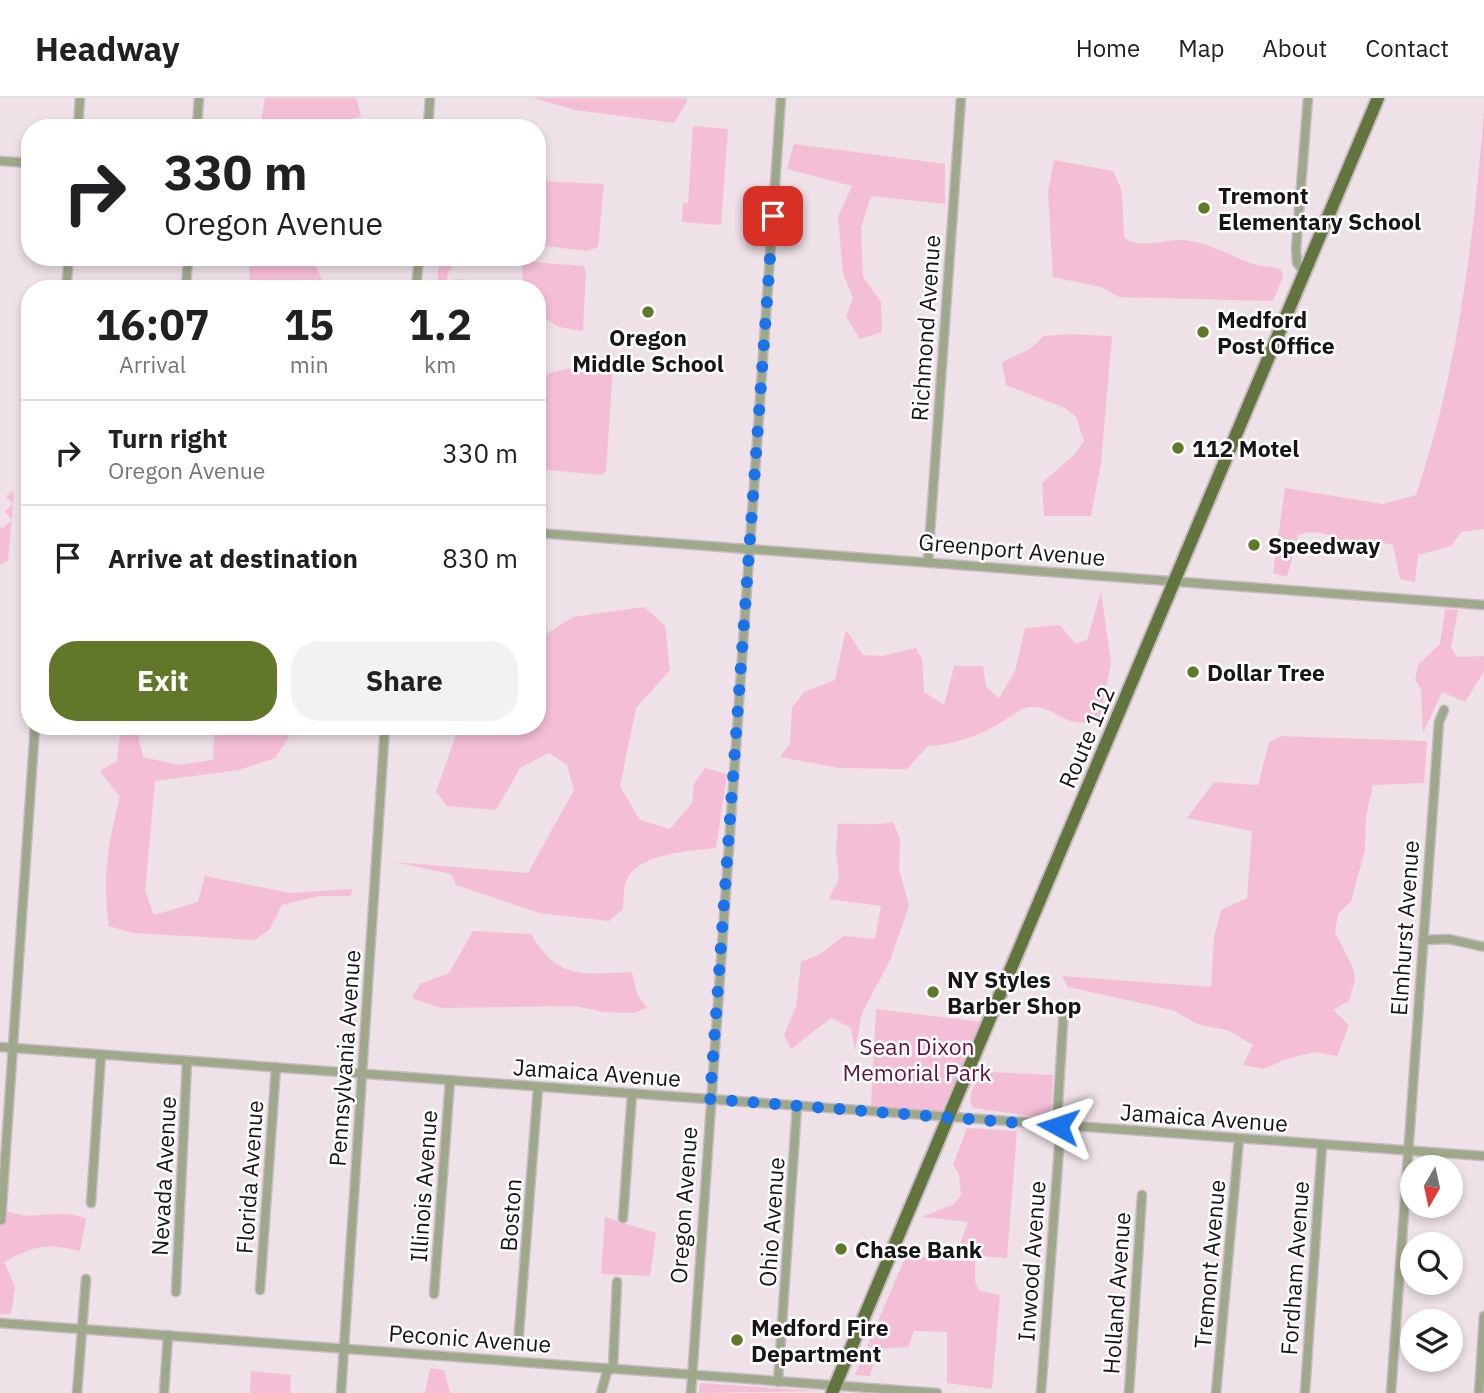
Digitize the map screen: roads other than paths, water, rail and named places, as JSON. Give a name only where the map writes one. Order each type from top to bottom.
[{"type":"main road","name":"Route 112","points":[[833,1390],[1378,98]]},
{"type":"street","points":[[79,119],[80,98]]},
{"type":"street","points":[[198,119],[199,98]]},
{"type":"street","points":[[429,119],[430,98]]},
{"type":"street","name":"Oregon Avenue","points":[[691,1393],[782,98]]},
{"type":"street","name":"Richmond Avenue","points":[[928,562],[961,98]]},
{"type":"street","points":[[1304,273],[1297,263],[1296,249],[1308,98]]},
{"type":"street","points":[[0,161],[21,162]]},
{"type":"street","name":"Greenport Avenue","points":[[546,534],[1484,605]]},
{"type":"street","name":"Elmhurst Avenue","points":[[1391,1393],[1439,722],[1444,710]]},
{"type":"street","points":[[1,1220],[34,735]]},
{"type":"street","name":"Pennsylvania Avenue","points":[[341,1393],[384,735]]},
{"type":"street","points":[[1423,940],[1449,940],[1484,947]]},
{"type":"street","name":"Inwood Avenue","points":[[1041,1393],[1060,1133],[1058,1126],[1064,1007]]},
{"type":"street","name":"Jamaica Avenue","points":[[0,1047],[1484,1156]]},
{"type":"street","points":[[91,1202],[102,1055]]},
{"type":"street","name":"Nevada Avenue","points":[[176,1292],[187,1061]]},
{"type":"street","name":"Florida Avenue","points":[[260,1290],[275,1068]]},
{"type":"street","name":"Illinois Avenue","points":[[433,1294],[450,1080]]},
{"type":"street","name":"Boston","points":[[518,1346],[538,1087]]},
{"type":"street","points":[[623,1218],[632,1094]]},
{"type":"street","name":"Ohio Avenue","points":[[778,1382],[797,1106]]},
{"type":"street","name":"Tremont Avenue","points":[[1216,1393],[1239,1139]]},
{"type":"street","name":"Fordham Avenue","points":[[1305,1393],[1322,1145]]},
{"type":"street","name":"Holland Avenue","points":[[1129,1393],[1142,1195]]},
{"type":"street","points":[[77,1393],[86,1279]]},
{"type":"street","points":[[601,1393],[607,1372],[613,1367],[617,1282]]},
{"type":"street","points":[[1479,1393],[1484,1316]]},
{"type":"street","name":"Peconic Avenue","points":[[0,1323],[613,1367],[778,1382],[833,1390],[937,1393]]},
{"type":"street","points":[[163,1393],[168,1335]]},
{"type":"place","name":"Tremont Elementary School","points":[[1204,208]]},
{"type":"place","name":"Oregon Middle School","points":[[648,312]]},
{"type":"place","name":"Medford Post Office","points":[[1203,332]]},
{"type":"place","name":"112 Motel","points":[[1178,448]]},
{"type":"place","name":"Speedway","points":[[1254,545]]},
{"type":"place","name":"Dollar Tree","points":[[1193,672]]},
{"type":"place","name":"NY Styles Barber Shop","points":[[933,992]]},
{"type":"place","name":"Chase Bank","points":[[841,1249]]},
{"type":"place","name":"Medford Fire Department","points":[[737,1340]]},
{"type":"park label","name":"Sean Dixon Memorial Park","points":[[917,1059]]}]
